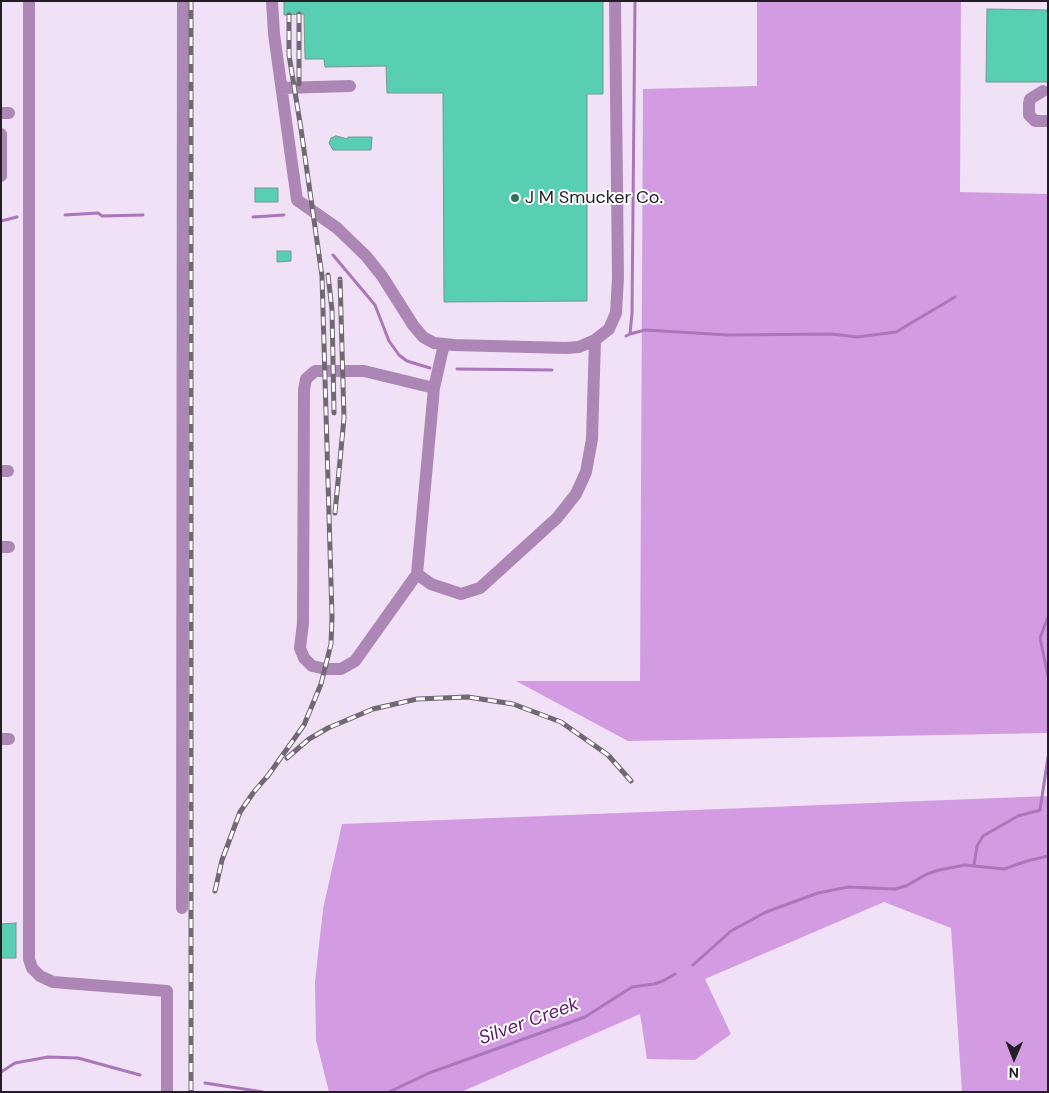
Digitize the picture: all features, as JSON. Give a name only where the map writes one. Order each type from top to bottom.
[{"type":"lane","points":[[28,1],[29,959],[32,968],[40,976],[53,982],[167,991],[167,1092]]},
{"type":"lane","points":[[182,908],[183,1]]},
{"type":"lane","points":[[272,1],[298,200],[337,228],[366,256],[382,276],[423,337],[434,343],[444,344],[566,348],[579,347],[595,340],[609,329],[616,313],[618,278],[615,1]]},
{"type":"lane","points":[[282,88],[350,86]]},
{"type":"lane","points":[[1043,91],[1030,99],[1028,104],[1029,115],[1034,121],[1048,121]]},
{"type":"lane","points":[[1,134],[1,176]]},
{"type":"lane","points":[[417,574],[431,584],[462,594],[480,588],[557,518],[576,494],[586,472],[592,438],[595,340]]},
{"type":"lane","points":[[434,388],[364,371],[315,371],[306,379],[304,390],[303,623],[300,648],[304,658],[312,666],[326,669],[341,669],[355,661],[417,574],[434,388],[444,344]]},
{"type":"shaded area","points":[[757,1],[961,1],[960,192],[1048,194],[1048,733],[628,741],[516,681],[640,681],[643,89],[757,86]]},
{"type":"shaded area","points":[[1048,796],[1048,1092],[962,1092],[951,928],[884,902],[705,979],[731,1034],[695,1060],[647,1059],[640,1014],[461,1092],[329,1092],[316,1040],[315,982],[323,909],[342,824]]},
{"type":"building","name":"J M Smucker Co.","points":[[284,1],[603,1],[603,94],[587,94],[587,301],[444,302],[443,93],[387,93],[386,66],[325,67],[324,59],[305,59],[304,14],[284,15]]},
{"type":"building","points":[[987,9],[1048,10],[1048,82],[986,82]]},
{"type":"building","points":[[336,136],[348,139],[348,137],[372,137],[371,150],[333,150],[329,143],[331,138]]},
{"type":"building","points":[[255,188],[278,188],[278,202],[255,202]]},
{"type":"building","points":[[277,251],[291,251],[291,261],[277,262]]},
{"type":"building","points":[[16,923],[16,958],[1,958],[1,924]]},
{"type":"waterway","points":[[626,336],[630,334],[632,313],[635,1]]},
{"type":"waterway","points":[[65,215],[98,213],[102,216],[143,215]]},
{"type":"waterway","points":[[253,217],[284,215]]},
{"type":"waterway","points":[[1,221],[17,217]]},
{"type":"waterway","points":[[333,255],[375,305],[389,341],[399,355],[407,361],[430,368]]},
{"type":"waterway","points":[[630,334],[645,330],[728,335],[832,334],[857,337],[896,332],[955,297]]},
{"type":"waterway","points":[[457,369],[552,370]]},
{"type":"waterway","points":[[1048,617],[1040,638],[1048,676]]},
{"type":"waterway","points":[[974,865],[977,846],[983,836],[1018,816],[1040,810],[1048,757]]},
{"type":"waterway","name":"Silver Creek","points":[[693,965],[731,931],[766,912],[818,893],[848,887],[895,889],[906,886],[927,874],[939,870],[965,865],[1004,869],[1048,856]]},
{"type":"waterway","name":"Silver Creek","points":[[389,1092],[429,1073],[585,1017],[632,987],[654,984],[675,974]]},
{"type":"waterway","name":"Silver Creek","points":[[1,1072],[15,1063],[48,1057],[78,1058],[140,1075]]},
{"type":"waterway","name":"Silver Creek","points":[[205,1083],[263,1092]]},
{"type":"railway","points":[[191,1],[191,1092]]},
{"type":"railway","points":[[299,14],[299,84]]},
{"type":"railway","points":[[267,777],[304,725],[321,684],[331,644],[332,617],[322,276],[289,55],[289,15]]},
{"type":"railway","points":[[328,275],[332,310],[334,413]]},
{"type":"railway","points":[[335,513],[344,418],[340,279]]},
{"type":"railway","points":[[287,758],[309,739],[328,728],[373,709],[417,699],[468,697],[513,704],[561,722],[608,755],[631,781]]},
{"type":"railway","points":[[215,891],[222,860],[240,812],[270,773]]},
{"type":"place","name":"J M Smucker Co.","points":[[515,198]]}]
